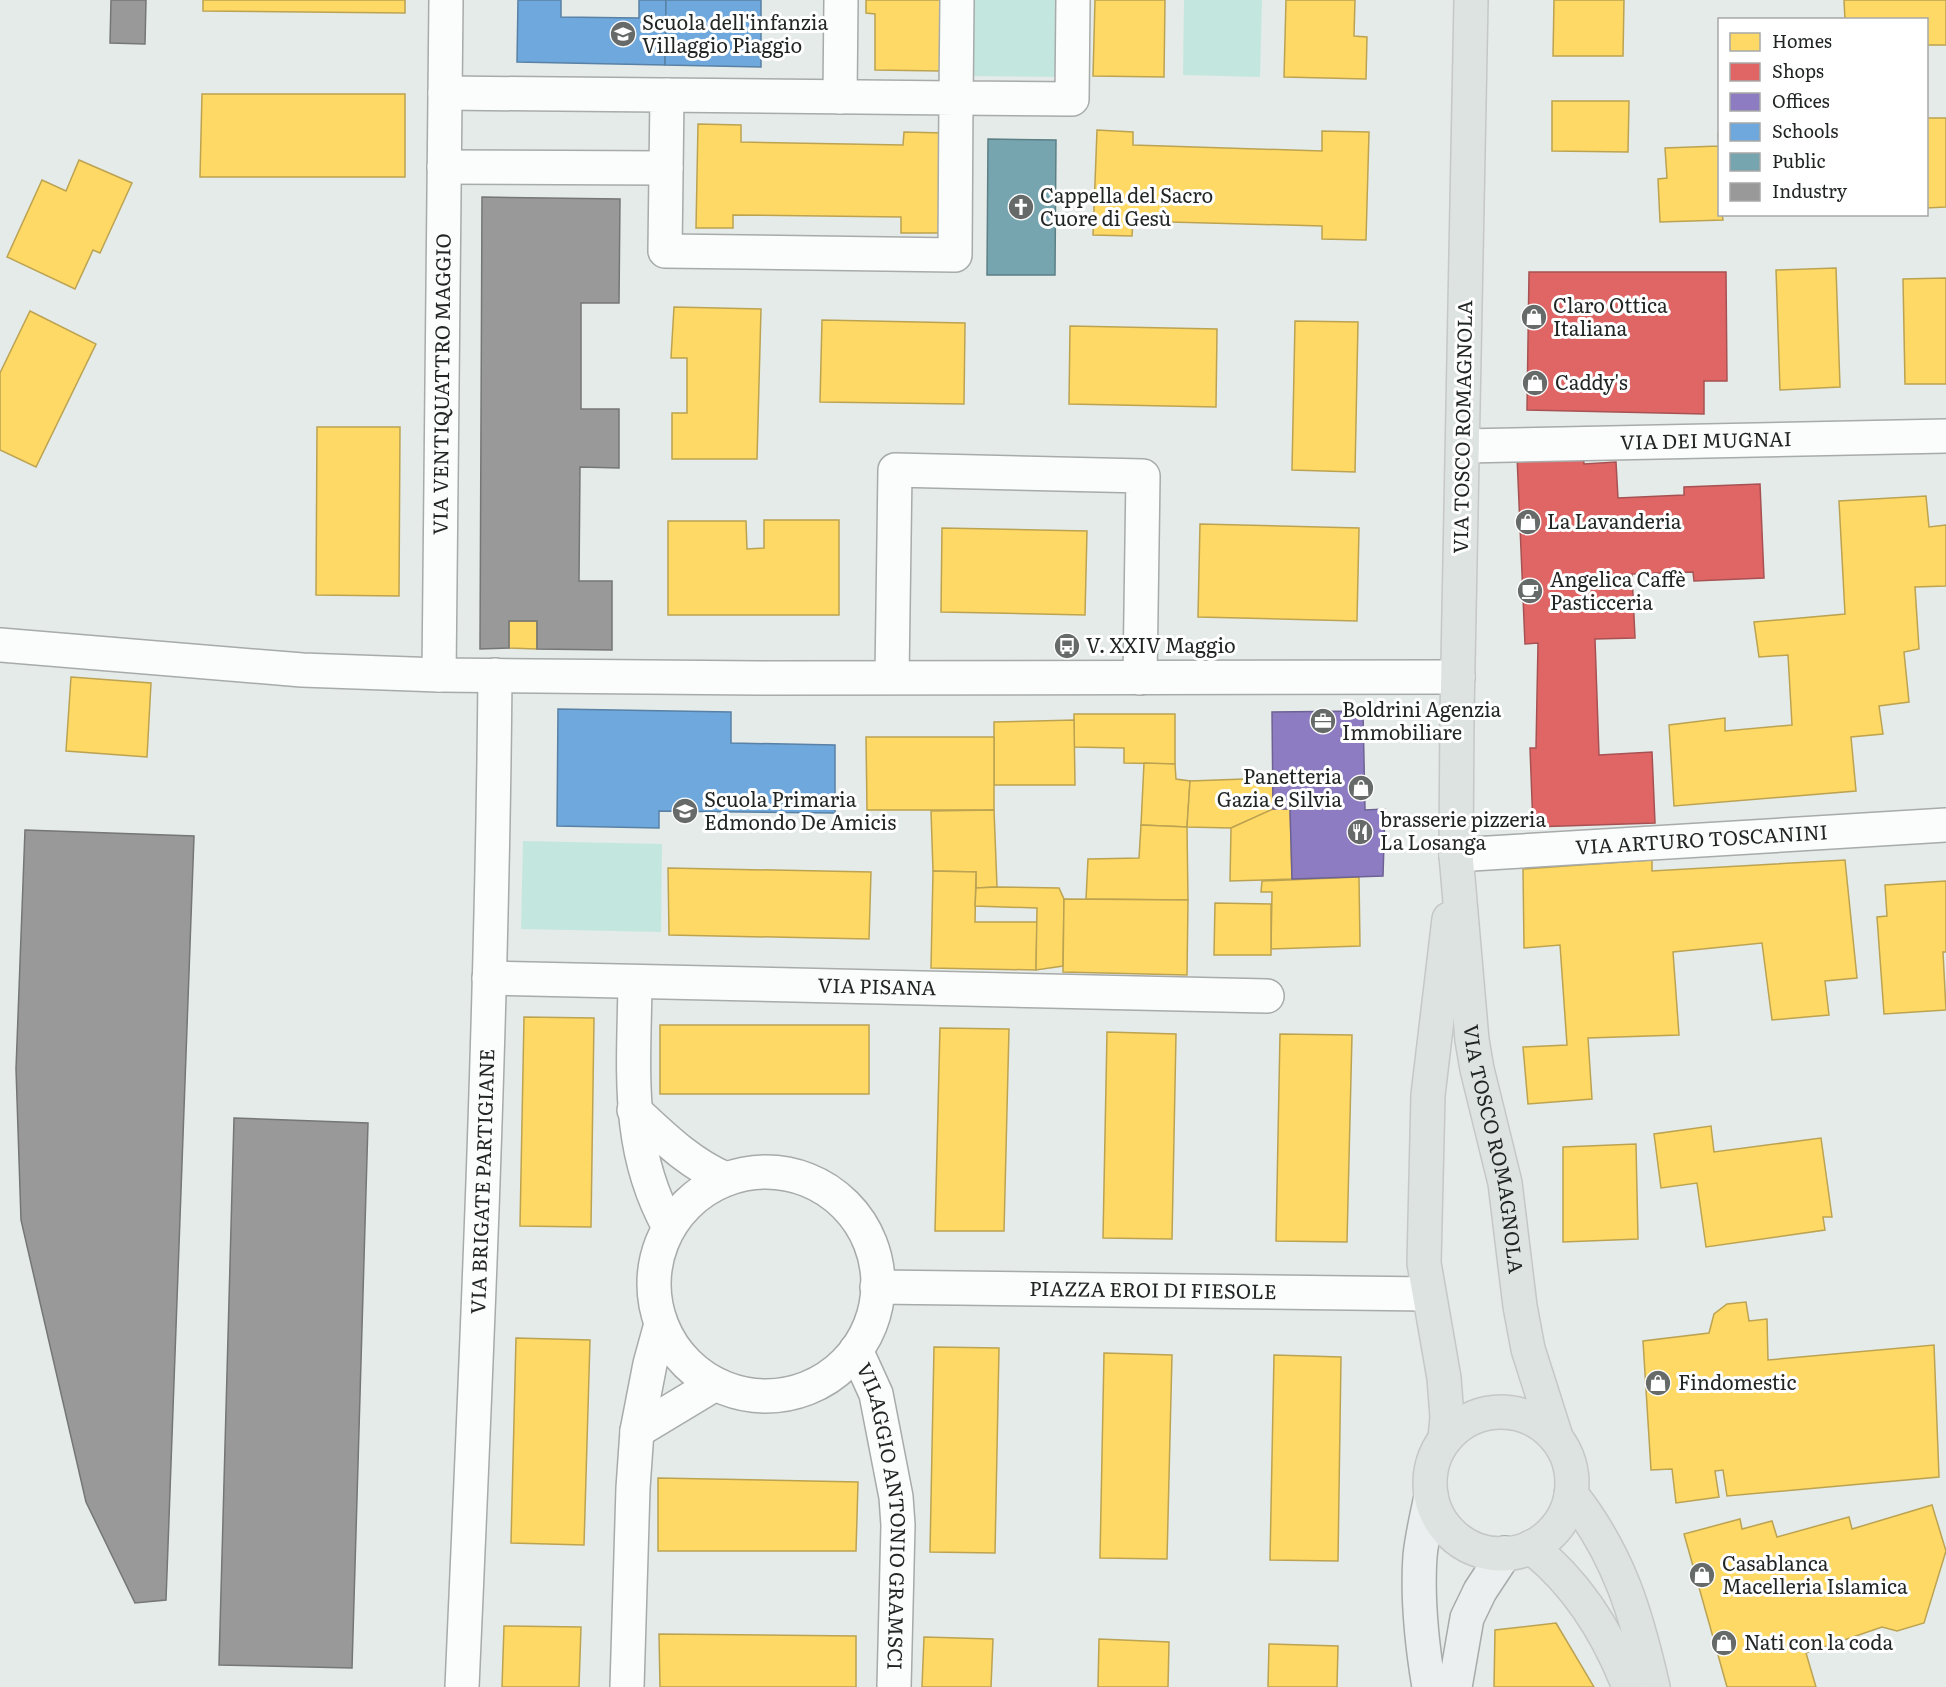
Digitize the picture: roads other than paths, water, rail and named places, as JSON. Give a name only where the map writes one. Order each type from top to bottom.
[{"type":"main road","name":"VIA TOSCO ROMAGNOLA","points":[[1471,0],[1456,855],[1472,1040],[1505,1184],[1520,1306],[1528,1349],[1556,1437]]},
{"type":"main road","name":"VIA TOSCO ROMAGNOLA","points":[[1445,1439],[1447,1417],[1444,1378],[1424,1263],[1428,1095],[1456,855]]},
{"type":"main road","points":[[1504,1412],[1515,1413],[1538,1422],[1556,1437],[1571,1468],[1571,1494],[1568,1507],[1551,1533],[1518,1550],[1485,1552],[1460,1541],[1442,1521],[1431,1496],[1432,1470],[1435,1457],[1445,1439],[1463,1423],[1478,1416],[1504,1412]]},
{"type":"main road","points":[[1571,1494],[1587,1514],[1617,1567],[1641,1636],[1653,1687]]},
{"type":"main road","points":[[1518,1550],[1558,1570],[1593,1614],[1629,1687]]},
{"type":"street","name":"VIA VENTIQUATTRO MAGGIO","points":[[439,675],[446,0]]},
{"type":"street","points":[[840,97],[841,0]]},
{"type":"street","points":[[667,95],[665,251],[955,255],[957,0]]},
{"type":"street","points":[[445,93],[1072,99],[1073,0]]},
{"type":"street","points":[[444,167],[666,168]]},
{"type":"street","name":"VIA DEI MUGNAI","points":[[1464,446],[1946,436]]},
{"type":"street","points":[[892,677],[895,471],[1143,476],[1140,678]]},
{"type":"street","points":[[0,645],[302,670],[439,675],[1458,677]]},
{"type":"street","name":"VIA BRIGATE PARTIGIANE","points":[[462,1687],[476,1368],[489,978],[495,675]]},
{"type":"street","name":"VIA ARTURO TOSCANINI","points":[[1456,855],[1946,825]]},
{"type":"street","name":"VIA PISANA","points":[[489,978],[1267,996]]},
{"type":"street","points":[[635,982],[634,1110],[640,1150],[655,1203],[669,1227]]},
{"type":"street","points":[[634,1110],[691,1160],[705,1170],[726,1179]]},
{"type":"street","points":[[754,1172],[788,1174],[803,1178],[833,1194],[856,1219],[872,1249],[877,1271],[877,1287],[873,1318],[867,1333],[856,1350],[831,1376],[799,1392],[763,1396],[746,1395],[715,1384],[696,1372],[680,1357],[665,1334],[655,1299],[654,1280],[660,1246],[669,1227],[692,1199],[726,1179],[754,1172]]},
{"type":"street","name":"PIAZZA EROI DI FIESOLE","points":[[877,1287],[1428,1293]]},
{"type":"street","points":[[627,1687],[632,1498],[637,1431],[650,1364],[662,1324]]},
{"type":"street","name":"VILAGGIO ANTONIO GRAMSCI","points":[[856,1350],[876,1394],[896,1497],[898,1525],[894,1687]]},
{"type":"street","points":[[637,1431],[715,1384]]},
{"type":"street","points":[[1430,1687],[1425,1663],[1419,1582],[1423,1534],[1431,1496]]},
{"type":"street","points":[[1455,1687],[1467,1618],[1480,1591],[1518,1550]]},
{"type":"place","name":"Scuola dell'infanzia Villaggio Piaggio","points":[[623,34]]},
{"type":"place","name":"Cappella del Sacro Cuore di Gesù","points":[[1021,207]]},
{"type":"place","name":"Claro Ottica Italiana","points":[[1534,317]]},
{"type":"place","name":"Caddy's","points":[[1535,383]]},
{"type":"place","name":"La Lavanderia","points":[[1528,522]]},
{"type":"place","name":"Angelica Caffè Pasticceria","points":[[1530,591]]},
{"type":"place","name":"V. XXIV Maggio","points":[[1067,646]]},
{"type":"place","name":"Boldrini Agenzia Immobiliare","points":[[1323,721]]},
{"type":"place","name":"Panetteria Gazia e Silvia","points":[[1361,788]]},
{"type":"place","name":"Scuola Primaria Edmondo De Amicis","points":[[685,811]]},
{"type":"place","name":"brasserie pizzeria La Losanga","points":[[1360,832]]},
{"type":"place","name":"Findomestic","points":[[1658,1383]]},
{"type":"place","name":"Casablanca Macelleria Islamica","points":[[1702,1575]]},
{"type":"place","name":"Nati con la coda","points":[[1724,1643]]}]
